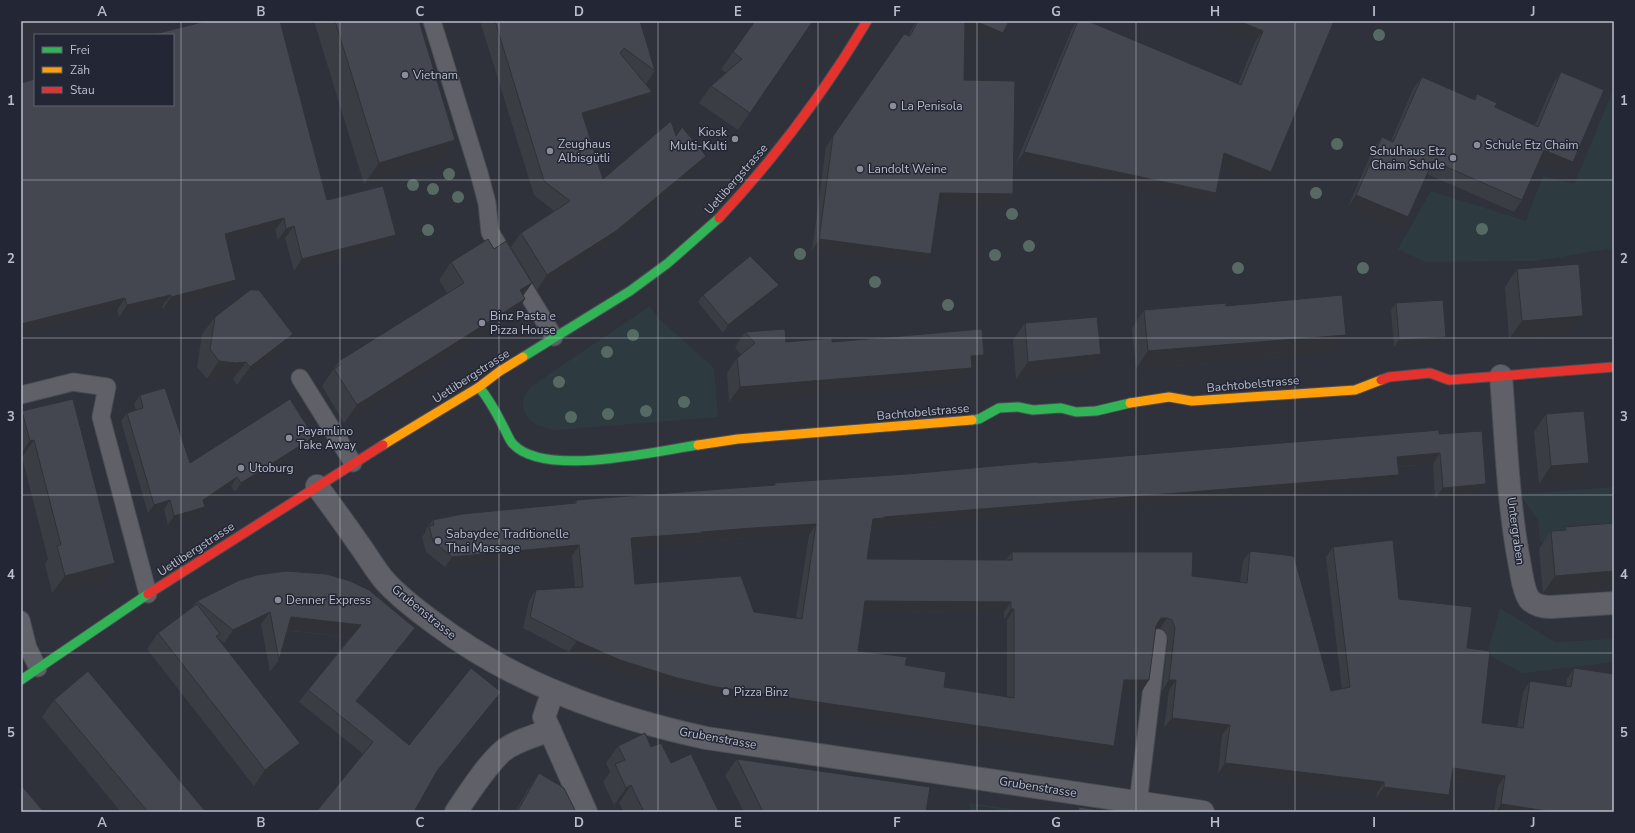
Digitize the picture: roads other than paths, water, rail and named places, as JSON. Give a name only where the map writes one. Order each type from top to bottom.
[{"type":"street","name":"Uetlibergstrasse","points":[[21,680],[148,594],[353,463],[479,387],[500,371],[630,291],[668,263],[716,222],[739,197],[803,117],[841,64],[867,21]]},
{"type":"street","name":"Bachtobelstrasse","points":[[479,387],[490,400],[512,444],[526,454],[542,459],[563,461],[606,459],[738,439],[979,419],[999,408],[1018,407],[1033,410],[1061,408],[1076,412],[1096,411],[1150,399],[1169,397],[1192,402],[1355,390],[1389,376],[1430,373],[1449,380],[1614,367]]},
{"type":"street","name":"Untergraben","points":[[1501,376],[1513,530],[1524,583],[1529,599],[1535,604],[1551,608],[1614,603]]},
{"type":"street","name":"Grubenstrasse","points":[[317,486],[384,580],[425,617],[456,640],[500,666],[553,691],[625,717],[706,738],[1202,812]]},
{"type":"street","points":[[553,691],[544,717],[586,812]]},
{"type":"street","points":[[456,812],[475,784],[504,750],[515,743],[550,730]]},
{"type":"lane","points":[[432,21],[487,202],[490,232],[554,337]]},
{"type":"lane","points":[[300,378],[353,463]]},
{"type":"lane","points":[[21,395],[73,382],[107,388],[101,417],[148,594]]},
{"type":"lane","points":[[21,620],[28,648],[38,668]]},
{"type":"lane","points":[[1138,803],[1158,638]]},
{"type":"place","name":"Vietnam","points":[[405,75]]},
{"type":"place","name":"La Penisola","points":[[893,106]]},
{"type":"place","name":"Kiosk Multi-Kulti","points":[[735,139]]},
{"type":"place","name":"Schule Etz Chaim","points":[[1477,145]]},
{"type":"place","name":"Zeughaus Albisgütli","points":[[550,151]]},
{"type":"place","name":"Schulhaus Etz Chaim Schule","points":[[1453,158]]},
{"type":"place","name":"Landolt Weine","points":[[860,169]]},
{"type":"place","name":"Binz Pasta e Pizza House","points":[[482,323]]},
{"type":"place","name":"Payamlino Take Away","points":[[289,438]]},
{"type":"place","name":"Utoburg","points":[[241,468]]},
{"type":"place","name":"Sabaydee Traditionelle Thai Massage","points":[[438,541]]},
{"type":"place","name":"Denner Express","points":[[278,600]]},
{"type":"place","name":"Pizza Binz","points":[[726,692]]}]
